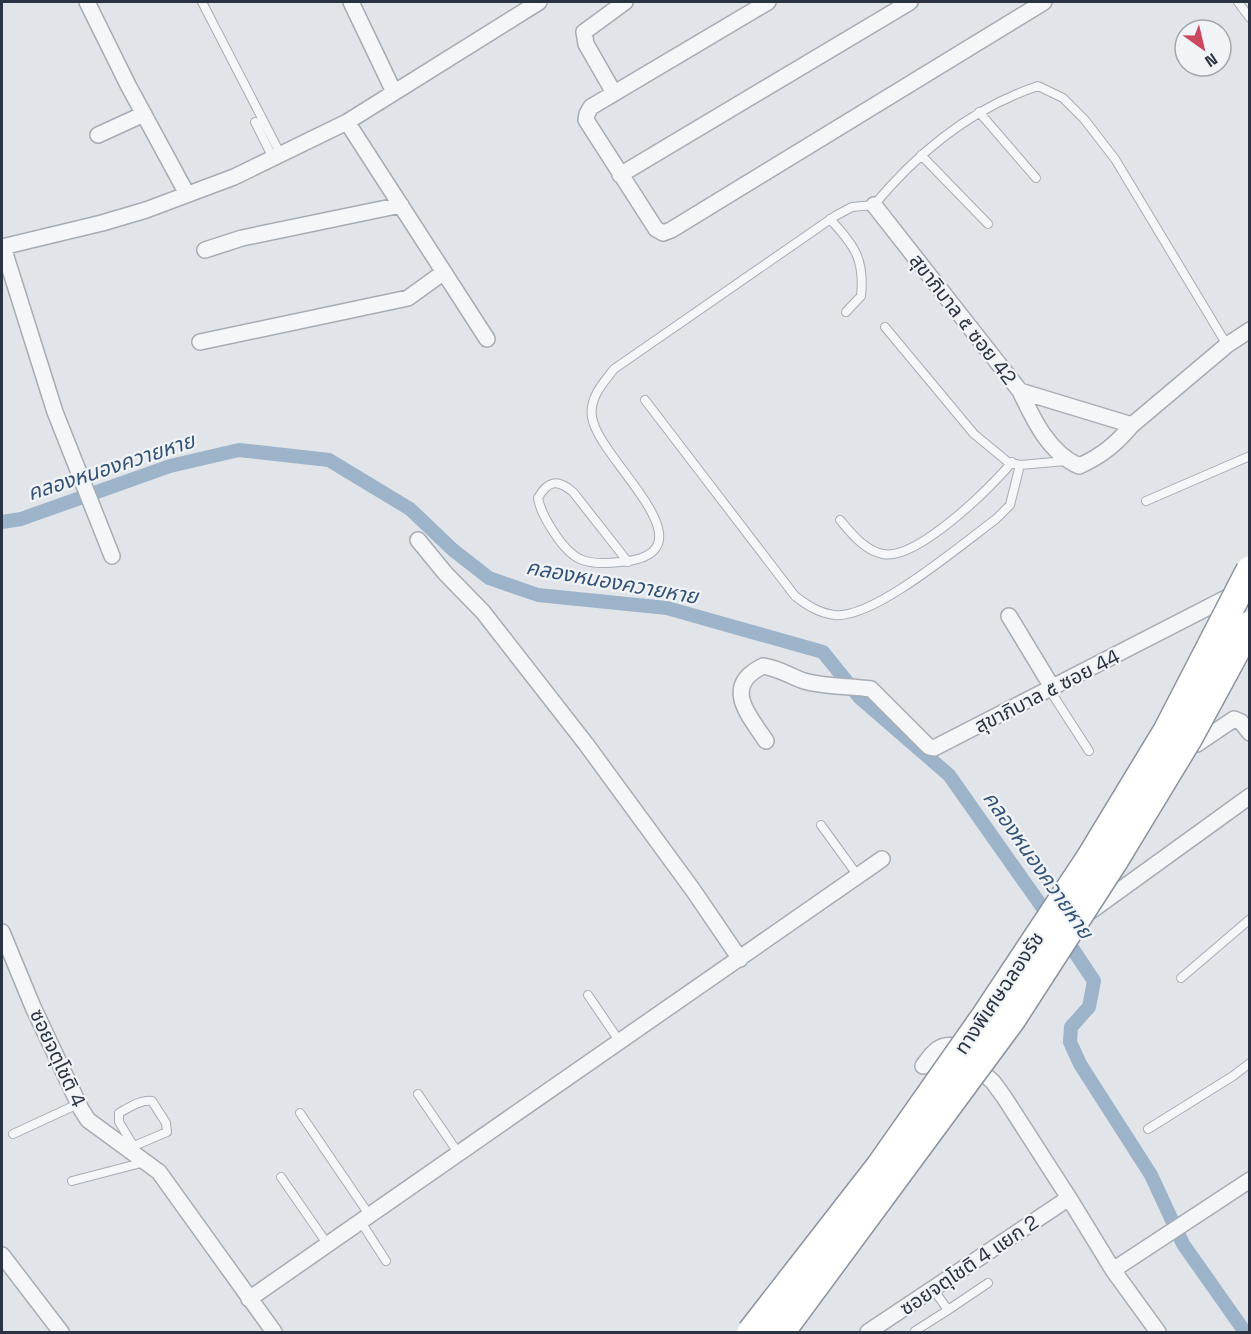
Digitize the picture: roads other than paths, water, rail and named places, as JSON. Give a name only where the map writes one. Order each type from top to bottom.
[{"type":"highway","name":"ทางพิเศษฉลองรัช","points":[[751,1332],[880,1166],[986,1015],[1090,858],[1167,731],[1250,570]]},
{"type":"highway","name":"ทางพิเศษฉลองรัช","points":[[781,1332],[1012,1019],[1114,861],[1182,750],[1250,625]]},
{"type":"street","points":[[87,2],[187,195]]},
{"type":"street","points":[[351,2],[394,92]]},
{"type":"street","points":[[112,556],[55,412],[2,247],[102,223],[234,177],[347,122],[539,2]]},
{"type":"street","points":[[614,93],[586,44],[584,32],[625,2]]},
{"type":"street","points":[[768,2],[591,107],[587,114],[586,120],[620,176],[656,229],[663,233],[1038,3]]},
{"type":"street","points":[[620,176],[910,2]]},
{"type":"street","points":[[98,135],[144,114]]},
{"type":"street","points":[[347,122],[487,339]]},
{"type":"street","points":[[205,250],[242,238],[401,205]]},
{"type":"street","name":"สุขาภิบาล ๕ ซอย 42","points":[[874,205],[1020,391],[1132,424]]},
{"type":"street","points":[[200,342],[408,298],[444,272]]},
{"type":"street","points":[[1020,391],[1037,428],[1067,461],[1079,466],[1097,458],[1118,442],[1132,424],[1227,345],[1250,330]]},
{"type":"street","points":[[418,540],[445,573],[483,612],[586,744],[740,958]]},
{"type":"street","name":"สุขาภิบาล ๕ ซอย 44","points":[[766,741],[745,710],[740,692],[742,682],[751,672],[763,666],[803,681],[830,686],[872,689],[929,747],[934,748],[1250,586]]},
{"type":"street","points":[[1009,616],[1050,688]]},
{"type":"street","points":[[1197,744],[1234,719],[1241,722],[1250,733]]},
{"type":"street","points":[[1091,911],[1250,796]]},
{"type":"street","points":[[249,1299],[882,859]]},
{"type":"street","name":"ซอยจตุโชติ 4","points":[[2,932],[33,1007],[78,1104],[88,1120],[95,1128],[130,1147],[159,1172],[274,1332]]},
{"type":"street","points":[[923,1066],[941,1047],[954,1046],[993,1082],[1113,1270],[1158,1332]]},
{"type":"street","points":[[1113,1270],[1250,1180]]},
{"type":"street","name":"ซอยจตุโชติ 4 แยก 2","points":[[867,1332],[1069,1198]]},
{"type":"street","points":[[2,1255],[61,1332]]},
{"type":"lane","points":[[202,2],[277,156]]},
{"type":"lane","points":[[1238,2],[1250,18]]},
{"type":"lane","points":[[628,562],[573,492],[563,484],[550,484],[542,489],[538,498],[539,507],[561,545],[572,556],[583,562],[600,564],[628,562],[648,556],[659,544],[661,533],[654,513],[603,443],[592,417],[596,391],[614,369],[830,219],[852,207],[874,205],[935,142],[979,112],[1019,92],[1038,86],[1063,98],[1084,119],[1115,159],[1227,345]]},
{"type":"lane","points":[[979,112],[1036,178]]},
{"type":"lane","points":[[255,122],[277,156]]},
{"type":"lane","points":[[921,155],[988,224]]},
{"type":"lane","points":[[830,219],[848,239],[861,265],[861,296],[846,312]]},
{"type":"lane","points":[[885,327],[974,434],[1008,462],[1067,461]]},
{"type":"lane","points":[[645,400],[795,596],[813,610],[837,615],[856,614],[891,597],[996,519],[1010,505],[1016,463]]},
{"type":"lane","points":[[1146,501],[1250,456]]},
{"type":"lane","points":[[840,520],[868,548],[882,554],[896,555],[927,539],[1016,463]]},
{"type":"lane","points":[[1050,688],[1089,751]]},
{"type":"lane","points":[[821,825],[858,876]]},
{"type":"lane","points":[[1180,978],[1250,919]]},
{"type":"lane","points":[[588,995],[620,1042]]},
{"type":"lane","points":[[1148,1129],[1250,1063]]},
{"type":"lane","points":[[417,1094],[459,1154]]},
{"type":"lane","points":[[147,1100],[152,1101],[166,1123],[167,1132],[130,1147],[119,1122],[119,1113],[133,1105],[147,1100]]},
{"type":"lane","points":[[13,1134],[78,1104]]},
{"type":"lane","points":[[300,1113],[366,1219],[386,1261]]},
{"type":"lane","points":[[72,1181],[146,1162]]},
{"type":"lane","points":[[281,1177],[327,1245]]},
{"type":"lane","points":[[915,1331],[988,1283]]},
{"type":"lane","points":[[933,1289],[948,1310]]},
{"type":"waterway","name":"คลองหนองควายหาย","points":[[2,522],[21,519],[170,466],[239,450],[329,460],[410,509],[453,550],[489,578],[538,595],[667,608],[823,652],[860,698],[949,775],[1052,921]]},
{"type":"waterway","name":"คลองหนองควายหาย","points":[[1064,936],[1094,981],[1089,1007],[1071,1027],[1070,1042],[1080,1064],[1151,1175],[1183,1244],[1245,1332]]}]
